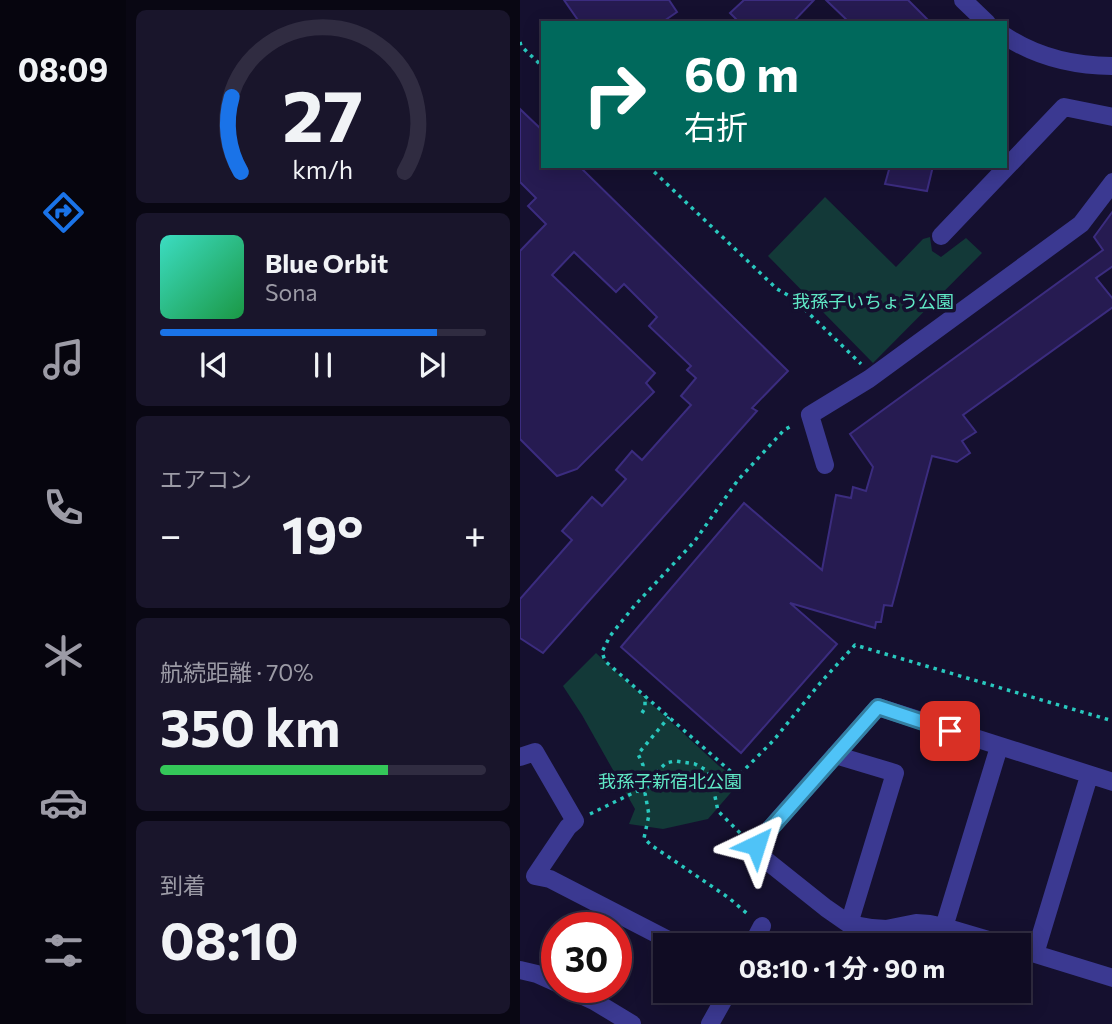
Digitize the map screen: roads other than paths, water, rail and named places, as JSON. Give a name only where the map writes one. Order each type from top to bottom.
[{"type":"street","points":[[963,0],[985,21]]},
{"type":"street","points":[[1007,37],[1019,45],[1064,61],[1112,66]]},
{"type":"street","points":[[1007,167],[1064,107],[1112,117]]},
{"type":"street","points":[[941,236],[1006,168]]},
{"type":"street","points":[[825,465],[810,415],[873,376],[1081,224],[1112,181]]},
{"type":"street","points":[[964,933],[916,923],[886,929],[850,923],[826,908],[752,849],[878,707],[1112,782]]},
{"type":"street","points":[[944,927],[999,747]]},
{"type":"street","points":[[520,757],[535,752],[575,821],[527,874],[550,879],[655,933]]},
{"type":"street","points":[[835,755],[894,773],[850,923]]},
{"type":"street","points":[[1031,941],[1089,776]]},
{"type":"street","points":[[758,933],[762,926]]},
{"type":"street","points":[[1031,953],[1112,978]]},
{"type":"street","points":[[520,970],[541,976]]},
{"type":"street","points":[[596,1003],[632,1024]]},
{"type":"street","points":[[710,1024],[722,1003]]},
{"type":"park label","name":"我孫子いちょう公園","points":[[873,302]]},
{"type":"park label","name":"我孫子新宿北公園","points":[[670,782]]}]
